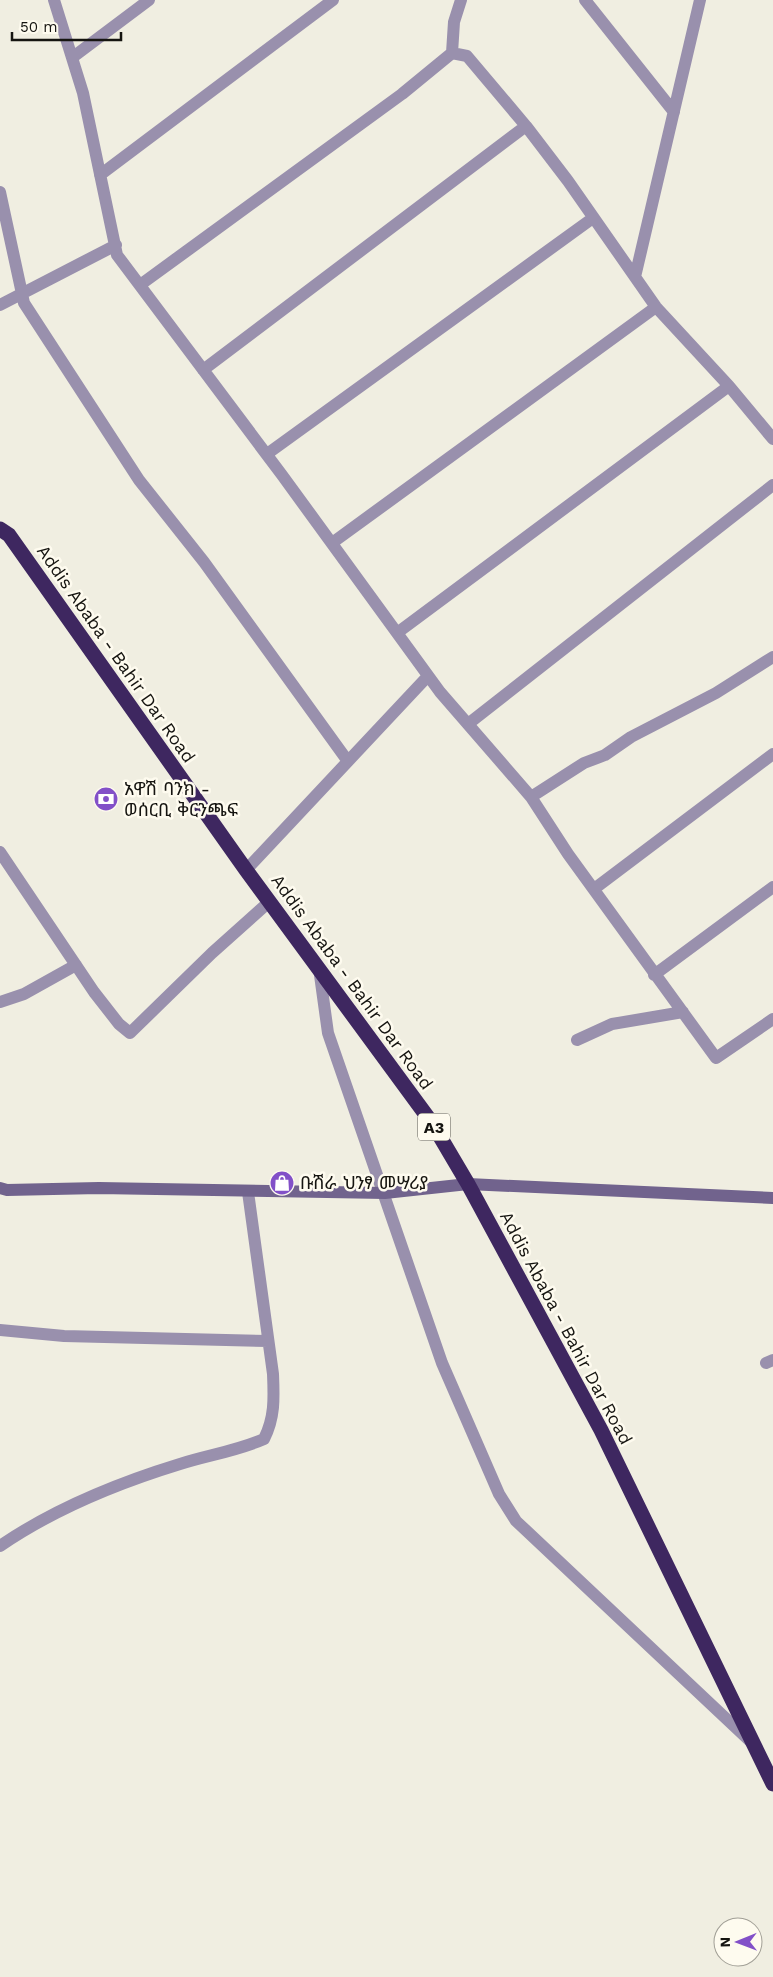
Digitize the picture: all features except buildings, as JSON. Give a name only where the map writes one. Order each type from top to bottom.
[{"type":"highway","name":"Addis Ababa - Bahir Dar Road","points":[[3,535],[432,1123],[468,1184],[601,1430],[773,1784]]},
{"type":"street","points":[[54,0],[83,93],[117,255],[267,454],[428,676],[531,797],[654,975],[716,1058],[773,1020]]},
{"type":"street","points":[[73,57],[149,0]]},
{"type":"street","points":[[100,175],[333,0]]},
{"type":"street","points":[[140,285],[402,94],[452,53],[454,22],[462,0]]},
{"type":"street","points":[[585,0],[674,112]]},
{"type":"street","points":[[635,277],[700,0]]},
{"type":"street","points":[[452,53],[466,56],[526,126],[656,307],[729,386],[773,440]]},
{"type":"street","points":[[203,370],[526,126]]},
{"type":"street","points":[[0,192],[24,303],[139,480],[204,562],[347,760]]},
{"type":"street","points":[[267,454],[593,218]]},
{"type":"street","points":[[0,305],[116,245]]},
{"type":"street","points":[[332,544],[656,307]]},
{"type":"street","points":[[397,633],[729,386]]},
{"type":"street","points":[[468,724],[773,485]]},
{"type":"street","points":[[531,797],[584,763],[605,755],[630,737],[701,701],[773,656]]},
{"type":"street","points":[[246,870],[347,760],[428,676]]},
{"type":"street","points":[[594,889],[773,754]]},
{"type":"street","points":[[0,852],[76,965],[120,1024],[130,1033],[212,953],[270,902]]},
{"type":"street","points":[[654,975],[773,887]]},
{"type":"street","points":[[0,1002],[24,994],[76,965]]},
{"type":"street","points":[[318,968],[328,1033],[385,1193],[442,1363],[498,1494],[516,1521],[754,1745]]},
{"type":"street","points":[[577,1040],[612,1024],[683,1012]]},
{"type":"street","points":[[2,1192],[99,1188],[385,1193],[468,1184],[773,1198]]},
{"type":"street","points":[[0,1546],[83,1500],[180,1464],[246,1447],[264,1439],[273,1423],[275,1401],[248,1192]]},
{"type":"street","points":[[0,1330],[64,1336],[268,1341]]},
{"type":"place","name":"አዋሽ ባንክ - ወሰርቢ ቅርንጫፍ","points":[[106,799]]},
{"type":"place","name":"ቡሽራ ህንፃ መሣሪያ","points":[[282,1183]]}]
